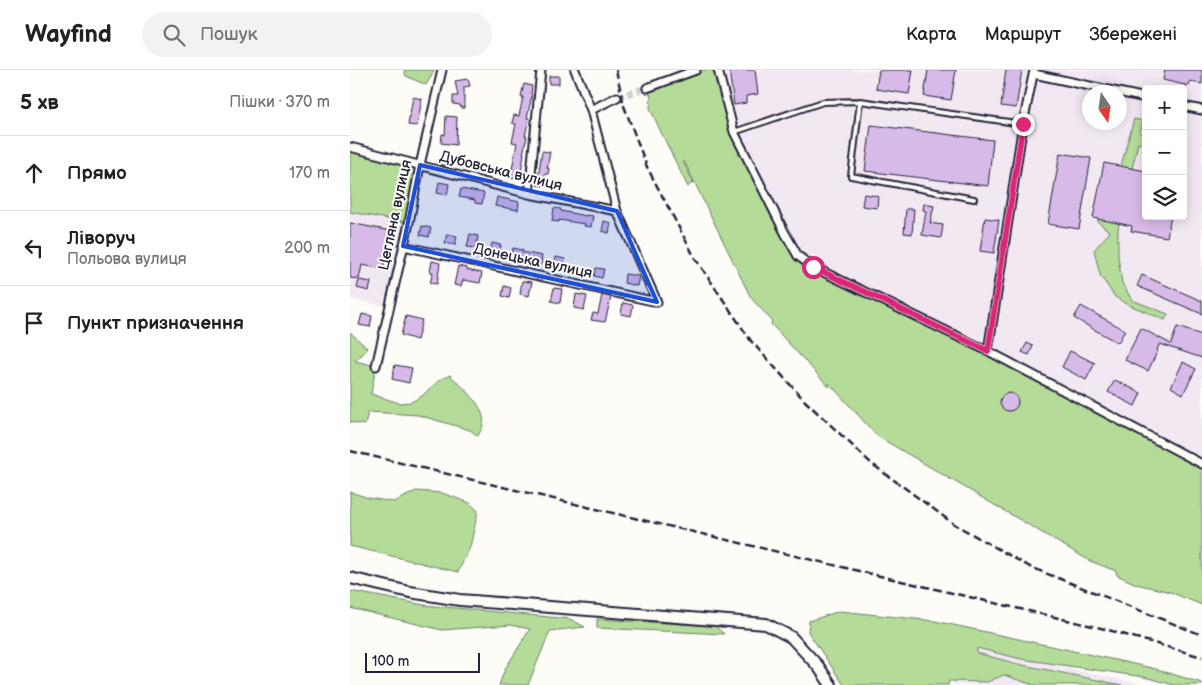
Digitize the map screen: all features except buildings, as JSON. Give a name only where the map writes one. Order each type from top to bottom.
[{"type":"main road","points":[[350,578],[410,592],[460,600],[766,624],[791,637],[818,666],[831,685]]},
{"type":"street","name":"Цегляна вулиця","points":[[376,366],[442,70]]},
{"type":"street","points":[[529,194],[541,70]]},
{"type":"street","points":[[575,70],[591,110],[617,211]]},
{"type":"street","points":[[647,88],[696,70]]},
{"type":"street","points":[[718,70],[734,132],[798,256],[813,267],[988,351],[1202,464]]},
{"type":"street","points":[[988,351],[1023,124],[1034,72],[1142,97]]},
{"type":"street","points":[[591,110],[617,97]]},
{"type":"street","points":[[1187,107],[1202,110]]},
{"type":"street","name":"Дубовська вулиця","points":[[350,147],[529,194],[617,211]]},
{"type":"street","name":"Донецька вулиця","points":[[403,246],[657,302],[617,211]]},
{"type":"lane","points":[[860,101],[851,176],[974,199]]},
{"type":"lane","points":[[734,132],[823,102],[860,101],[1023,124]]},
{"type":"highlighted area","points":[[420,165],[617,211],[657,302],[403,246]]},
{"type":"shaded area","points":[[718,70],[1202,70],[1202,464],[798,256],[734,132]]},
{"type":"shaded area","points":[[350,212],[409,223],[389,307],[350,299]]},
{"type":"shaded area","points":[[955,643],[1145,685],[953,685]]},
{"type":"green space","points":[[404,70],[435,70],[426,85],[406,76]]},
{"type":"green space","points":[[696,70],[718,70],[734,132],[798,256],[988,351],[1202,464],[1202,605],[1170,592],[1136,584],[1117,575],[1116,571],[1090,561],[877,436],[829,383],[829,387],[771,324],[772,321],[751,298],[684,161],[693,182],[688,187],[650,108],[651,96],[647,88]]},
{"type":"green space","points":[[1134,119],[1142,121],[1140,133],[1142,134],[1142,144],[1138,143],[1118,229],[1118,256],[1122,283],[1132,300],[1168,314],[1165,320],[1115,297],[1100,275],[1094,250],[1110,232],[1098,222],[1103,191],[1120,169]]},
{"type":"green space","points":[[350,147],[420,165],[409,223],[350,212]]},
{"type":"green space","points":[[350,332],[368,349],[355,361],[376,366],[371,394],[399,403],[411,402],[422,396],[439,380],[450,375],[467,391],[481,411],[483,425],[478,436],[470,430],[418,415],[368,412],[365,425],[350,422]]},
{"type":"green space","points":[[416,491],[442,493],[470,503],[478,511],[470,547],[458,572],[350,546],[350,492],[369,498],[394,502]]},
{"type":"green space","points":[[350,591],[424,605],[570,619],[585,627],[550,631],[528,685],[499,685],[505,669],[530,629],[510,625],[442,630],[350,608]]},
{"type":"green space","points":[[840,611],[935,621],[1152,668],[1202,683],[1202,685],[1174,685],[1144,677],[1021,659],[977,648],[977,653],[1018,664],[1122,685],[1033,685],[1004,675],[987,682],[949,681],[948,685],[844,685],[808,632],[809,621]]},
{"type":"green space","points":[[597,619],[715,626],[724,634],[597,628]]},
{"type":"tunnel","points":[[617,97],[647,88]]},
{"type":"railway","points":[[616,70],[624,106],[647,167],[695,258],[751,341],[805,401],[872,464],[954,524],[1030,567],[1202,635]]},
{"type":"railway","points":[[350,451],[1105,629],[1202,657]]},
{"type":"route","points":[[813,267],[988,351],[1023,124]]}]
